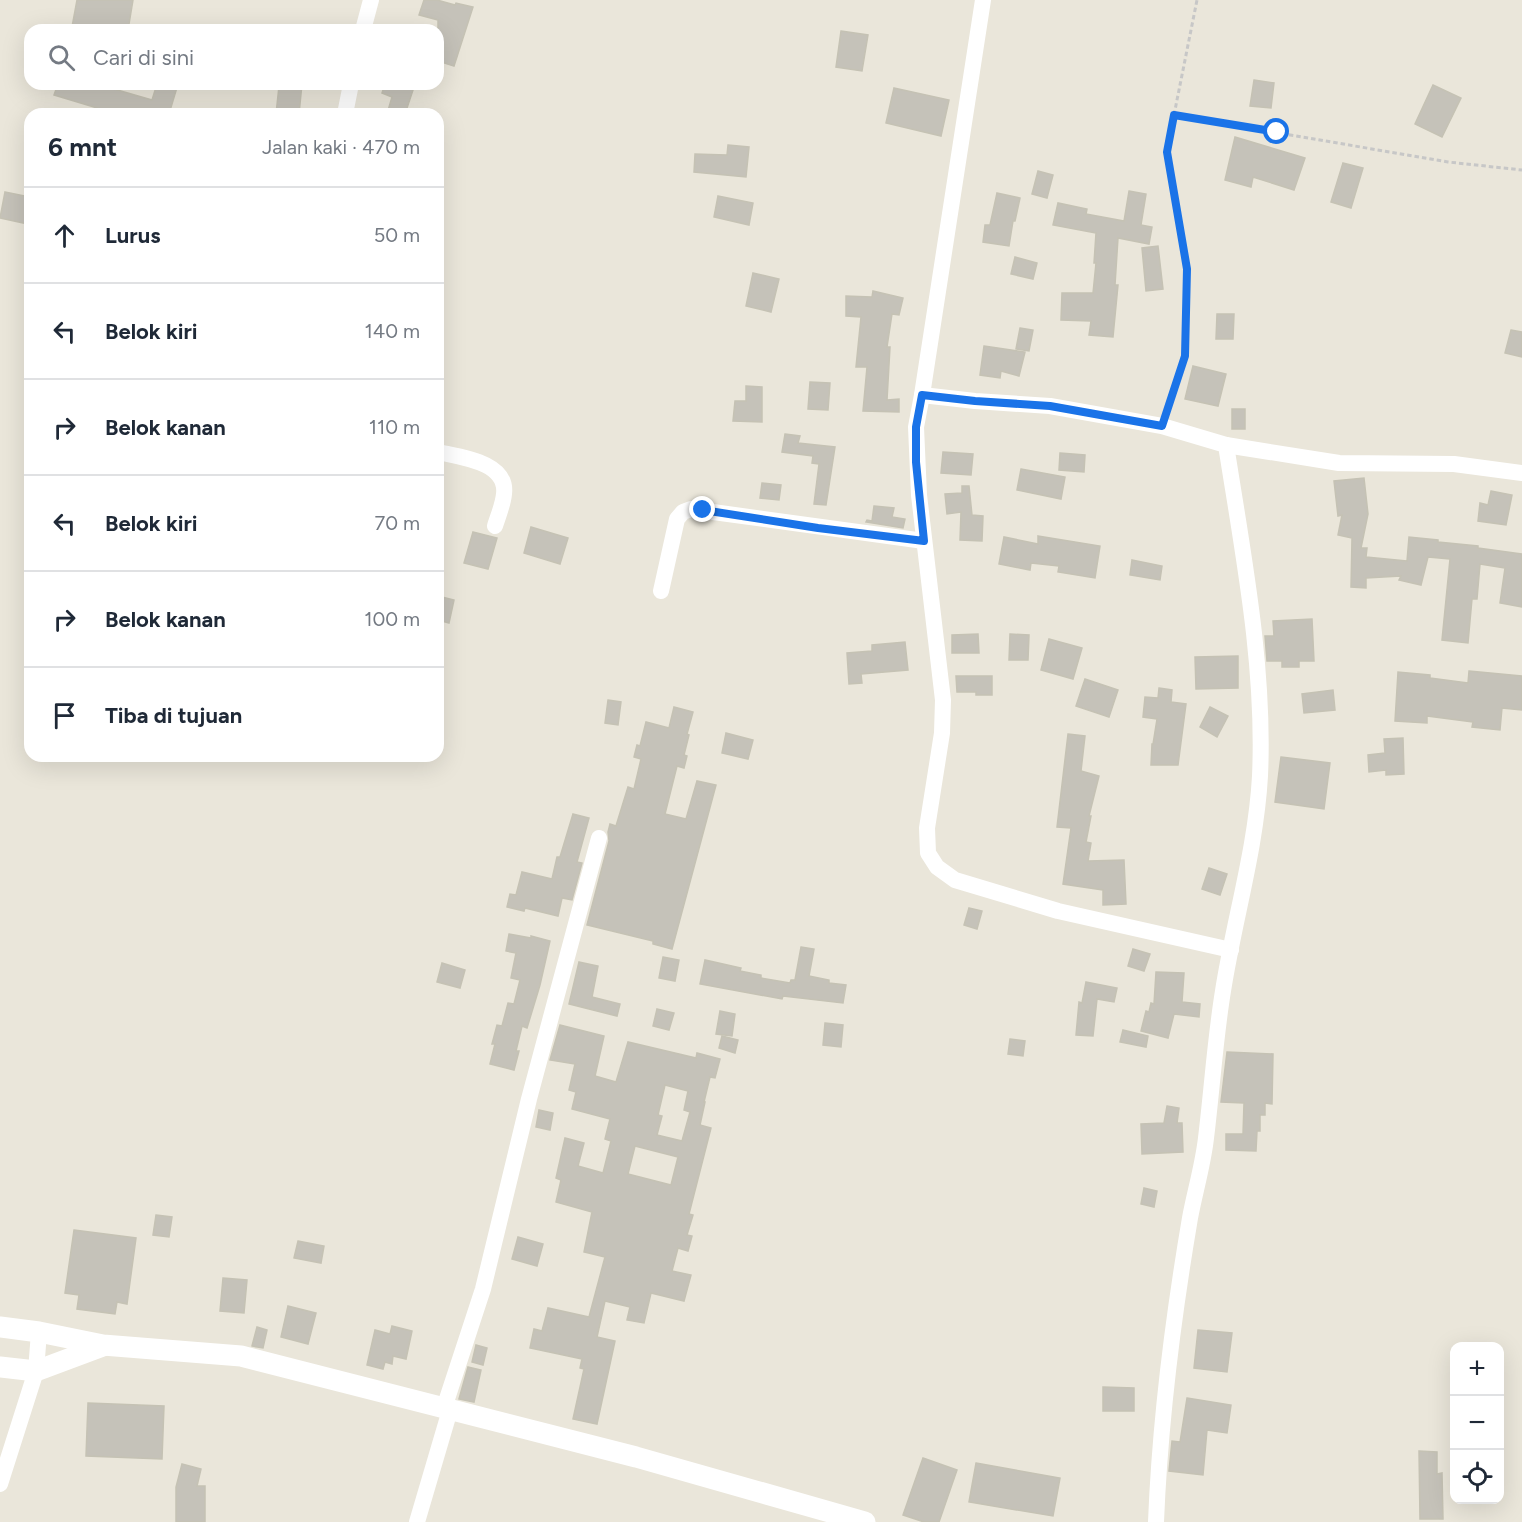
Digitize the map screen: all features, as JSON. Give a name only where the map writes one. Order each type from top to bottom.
[{"type":"street","points":[[365,24],[371,0]]},
{"type":"street","points":[[983,0],[916,427],[916,462],[943,700],[942,733],[927,828],[928,853],[937,867],[955,880],[1058,911],[1231,950]]},
{"type":"street","points":[[346,108],[350,90]]},
{"type":"street","points":[[922,395],[1050,406],[1162,426],[1226,445],[1339,463],[1454,464],[1522,473]]},
{"type":"street","points":[[1156,1522],[1162,1429],[1172,1344],[1190,1217],[1206,1139],[1215,1049],[1254,832],[1259,780],[1261,729],[1256,654],[1226,445]]},
{"type":"street","points":[[444,454],[494,469],[502,478],[504,494],[495,526]]},
{"type":"street","points":[[661,591],[677,519],[683,512],[691,509],[924,541]]},
{"type":"street","points":[[417,1522],[447,1409],[483,1289],[531,1088],[599,838]]},
{"type":"street","points":[[0,1327],[104,1345],[241,1356],[636,1457],[865,1522]]},
{"type":"street","points":[[0,1484],[36,1371],[39,1332]]},
{"type":"street","points":[[0,1367],[36,1371],[104,1345]]},
{"type":"path","points":[[1162,426],[1185,356],[1187,269],[1167,152],[1197,0]]},
{"type":"path","points":[[1174,115],[1448,162],[1522,170]]},
{"type":"building","points":[[77,0],[133,0],[129,24],[73,24]]},
{"type":"building","points":[[424,0],[437,0],[473,7],[454,66],[444,63],[444,24],[438,24],[438,20],[419,15]]},
{"type":"building","points":[[841,31],[868,35],[862,71],[836,67]]},
{"type":"building","points":[[1254,80],[1274,83],[1271,108],[1250,106]]},
{"type":"building","points":[[1433,85],[1461,98],[1442,137],[1415,124]]},
{"type":"building","points":[[894,88],[949,100],[941,136],[886,123]]},
{"type":"building","points":[[56,90],[117,90],[152,100],[155,90],[176,90],[171,108],[97,108],[54,95]]},
{"type":"building","points":[[279,90],[301,90],[300,108],[277,108]]},
{"type":"building","points":[[383,90],[413,90],[407,108],[389,108],[392,97],[382,93]]},
{"type":"building","points":[[1235,137],[1305,158],[1294,190],[1253,177],[1251,187],[1225,180]]},
{"type":"building","points":[[728,145],[749,147],[746,177],[694,172],[695,154],[727,155]]},
{"type":"building","points":[[1343,163],[1363,168],[1351,208],[1331,202]]},
{"type":"building","points":[[1038,171],[1053,175],[1047,198],[1032,194]]},
{"type":"building","points":[[1129,191],[1146,194],[1141,225],[1152,227],[1149,244],[1118,238],[1115,285],[1118,285],[1113,337],[1089,335],[1091,321],[1061,320],[1062,293],[1093,293],[1096,233],[1053,225],[1058,203],[1087,209],[1086,214],[1124,221]]},
{"type":"building","points":[[5,192],[24,196],[24,223],[0,218]]},
{"type":"building","points":[[997,193],[1020,198],[1009,246],[983,242],[985,225],[990,225]]},
{"type":"building","points":[[718,196],[753,203],[749,225],[714,217]]},
{"type":"building","points":[[1158,246],[1163,289],[1146,291],[1142,248]]},
{"type":"building","points":[[1015,257],[1037,263],[1033,279],[1011,274]]},
{"type":"building","points":[[753,273],[779,279],[771,312],[746,306]]},
{"type":"building","points":[[873,291],[903,298],[899,315],[892,314],[887,347],[890,347],[887,400],[899,399],[899,412],[863,411],[867,367],[856,367],[861,317],[846,316],[846,296],[872,297]]},
{"type":"building","points":[[1217,314],[1234,314],[1233,339],[1216,339]]},
{"type":"building","points":[[1020,328],[1033,330],[1029,351],[1016,349]]},
{"type":"building","points":[[1511,330],[1522,332],[1522,357],[1505,353]]},
{"type":"building","points":[[984,346],[1025,352],[1019,376],[1001,371],[1000,378],[980,375]]},
{"type":"building","points":[[1193,366],[1226,374],[1218,406],[1185,399]]},
{"type":"building","points":[[810,382],[830,383],[828,410],[808,409]]},
{"type":"building","points":[[746,386],[762,387],[762,422],[733,421],[735,401],[746,401]]},
{"type":"building","points":[[1232,409],[1245,409],[1245,429],[1232,429]]},
{"type":"building","points":[[785,434],[800,436],[798,443],[835,447],[826,505],[814,504],[819,464],[812,463],[813,456],[782,452]]},
{"type":"building","points":[[943,452],[973,454],[971,475],[941,473]]},
{"type":"building","points":[[1060,453],[1085,455],[1084,472],[1059,470]]},
{"type":"building","points":[[1021,469],[1065,477],[1061,499],[1017,490]]},
{"type":"building","points":[[1364,478],[1368,514],[1361,548],[1367,548],[1366,557],[1407,561],[1409,537],[1522,554],[1522,607],[1500,603],[1505,568],[1480,564],[1477,599],[1472,599],[1468,643],[1442,640],[1450,559],[1428,557],[1421,585],[1399,580],[1401,576],[1366,578],[1366,588],[1351,587],[1352,538],[1338,535],[1342,515],[1338,516],[1334,481]]},
{"type":"building","points":[[762,483],[781,485],[779,500],[760,498]]},
{"type":"building","points":[[962,486],[969,486],[972,515],[983,516],[982,541],[960,540],[961,512],[947,514],[945,494],[962,493]]},
{"type":"building","points":[[1491,491],[1512,495],[1506,525],[1478,521],[1480,503],[1488,505]]},
{"type":"building","points":[[874,506],[894,508],[892,517],[905,519],[903,528],[866,522],[867,520],[872,521]]},
{"type":"building","points":[[531,527],[568,538],[560,564],[524,553]]},
{"type":"building","points":[[473,532],[497,538],[488,569],[464,563]]},
{"type":"building","points":[[1038,536],[1100,546],[1095,578],[1058,572],[1059,566],[1031,563],[1030,570],[999,564],[1004,537],[1038,544]]},
{"type":"building","points":[[1132,560],[1162,566],[1160,580],[1130,575]]},
{"type":"building","points":[[444,598],[454,600],[449,623],[444,622]]},
{"type":"building","points":[[1312,619],[1314,661],[1299,661],[1299,667],[1282,667],[1282,661],[1267,661],[1265,636],[1274,636],[1273,621]]},
{"type":"building","points":[[978,634],[979,653],[952,653],[952,635]]},
{"type":"building","points":[[1010,634],[1029,635],[1028,660],[1009,660]]},
{"type":"building","points":[[1049,639],[1082,648],[1073,679],[1041,670]]},
{"type":"building","points":[[905,642],[908,670],[861,674],[862,683],[849,684],[847,653],[872,651],[872,645]]},
{"type":"building","points":[[1238,656],[1238,688],[1196,689],[1195,657]]},
{"type":"building","points":[[1469,671],[1522,676],[1522,710],[1502,708],[1500,730],[1472,727],[1473,722],[1427,716],[1427,723],[1395,721],[1398,672],[1430,675],[1430,678],[1468,683]]},
{"type":"building","points":[[956,676],[992,676],[992,695],[957,692]]},
{"type":"building","points":[[1085,679],[1118,690],[1109,717],[1076,706]]},
{"type":"building","points":[[1159,688],[1172,690],[1171,702],[1186,704],[1178,765],[1151,765],[1157,719],[1143,717],[1145,697],[1158,698]]},
{"type":"building","points":[[1333,690],[1335,710],[1304,713],[1302,694]]},
{"type":"building","points":[[608,700],[621,702],[618,725],[605,723]]},
{"type":"building","points":[[674,707],[693,712],[687,734],[689,735],[684,755],[687,756],[684,768],[677,766],[665,814],[686,819],[697,781],[716,785],[672,949],[653,944],[653,941],[587,925],[609,841],[610,824],[616,826],[628,787],[634,789],[641,759],[634,757],[637,745],[640,746],[646,722],[669,728]]},
{"type":"building","points":[[1210,707],[1228,716],[1217,737],[1200,727]]},
{"type":"building","points":[[726,733],[753,740],[748,759],[722,753]]},
{"type":"building","points":[[1068,734],[1085,736],[1081,771],[1099,776],[1089,816],[1091,816],[1086,842],[1091,843],[1088,861],[1124,860],[1126,904],[1103,905],[1103,890],[1063,884],[1071,828],[1057,827]]},
{"type":"building","points":[[1403,738],[1404,774],[1386,775],[1386,770],[1369,772],[1368,755],[1385,753],[1384,739]]},
{"type":"building","points":[[1281,757],[1330,763],[1324,809],[1275,802]]},
{"type":"building","points":[[573,814],[589,818],[577,862],[582,863],[572,900],[562,898],[558,916],[525,908],[524,911],[507,907],[510,894],[516,895],[522,872],[552,879],[557,857],[560,857]]},
{"type":"building","points":[[1209,868],[1227,874],[1220,895],[1202,889]]},
{"type":"building","points":[[969,908],[982,911],[977,929],[964,925]]},
{"type":"building","points":[[509,934],[550,941],[527,1028],[522,1026],[514,1070],[490,1064],[497,1025],[502,1026],[508,1003],[514,1004],[520,980],[511,978],[516,953],[506,951]]},
{"type":"building","points":[[801,947],[814,949],[809,976],[829,980],[829,983],[846,985],[843,1003],[783,996],[782,999],[700,984],[705,960],[741,968],[740,971],[761,975],[761,978],[790,983],[791,980],[795,980]]},
{"type":"building","points":[[1133,949],[1150,954],[1144,971],[1128,966]]},
{"type":"building","points":[[663,957],[679,960],[675,981],[659,978]]},
{"type":"building","points":[[579,962],[598,966],[592,997],[620,1004],[617,1016],[569,1004]]},
{"type":"building","points":[[442,963],[465,970],[460,988],[437,982]]},
{"type":"building","points":[[1156,972],[1184,973],[1182,1002],[1200,1004],[1199,1017],[1174,1014],[1168,1038],[1141,1031],[1146,1011],[1149,1012],[1151,1003],[1154,1004]]},
{"type":"building","points":[[1086,982],[1117,988],[1114,1002],[1097,999],[1093,1036],[1076,1035],[1079,1002],[1082,1003]]},
{"type":"building","points":[[657,1009],[674,1013],[669,1030],[653,1026]]},
{"type":"building","points":[[720,1011],[735,1014],[732,1036],[716,1034]]},
{"type":"building","points":[[825,1023],[843,1025],[841,1047],[823,1045]]},
{"type":"building","points":[[560,1025],[604,1036],[595,1076],[616,1082],[628,1042],[696,1058],[697,1053],[720,1059],[715,1078],[710,1077],[700,1125],[711,1128],[689,1214],[693,1215],[687,1235],[692,1236],[688,1251],[678,1248],[672,1271],[691,1275],[684,1301],[651,1293],[644,1323],[627,1320],[630,1307],[605,1301],[597,1337],[615,1341],[597,1424],[573,1419],[584,1369],[580,1368],[582,1359],[530,1348],[534,1329],[542,1331],[548,1308],[589,1317],[605,1257],[584,1252],[592,1212],[556,1202],[561,1180],[556,1178],[565,1138],[584,1143],[578,1166],[603,1173],[611,1141],[605,1139],[610,1119],[572,1109],[576,1092],[569,1090],[575,1064],[550,1060]],"holes":[[[665,1085],[688,1091],[684,1110],[690,1112],[682,1141],[657,1135],[662,1116],[658,1115]],[[635,1146],[678,1157],[671,1185],[628,1174]]]},
{"type":"building","points":[[1123,1030],[1148,1036],[1146,1047],[1120,1042]]},
{"type":"building","points":[[722,1036],[738,1040],[735,1053],[719,1048]]},
{"type":"building","points":[[1010,1039],[1025,1041],[1023,1056],[1008,1054]]},
{"type":"building","points":[[1227,1052],[1273,1054],[1272,1104],[1265,1103],[1265,1115],[1260,1115],[1256,1151],[1226,1150],[1226,1134],[1243,1134],[1244,1103],[1221,1102]]},
{"type":"building","points":[[1167,1106],[1179,1108],[1177,1123],[1182,1123],[1183,1152],[1142,1154],[1141,1124],[1164,1123]]},
{"type":"building","points":[[539,1110],[553,1113],[550,1130],[536,1127]]},
{"type":"building","points":[[1144,1188],[1157,1191],[1154,1207],[1141,1204]]},
{"type":"building","points":[[156,1215],[172,1217],[169,1237],[153,1235]]},
{"type":"building","points":[[74,1230],[136,1238],[127,1304],[117,1302],[115,1314],[77,1309],[79,1295],[65,1293]]},
{"type":"building","points":[[518,1237],[543,1244],[537,1266],[512,1259]]},
{"type":"building","points":[[298,1241],[324,1246],[321,1263],[294,1258]]},
{"type":"building","points":[[223,1278],[247,1280],[244,1313],[220,1311]]},
{"type":"building","points":[[288,1306],[316,1313],[308,1344],[281,1337]]},
{"type":"building","points":[[392,1326],[412,1331],[406,1359],[393,1356],[392,1364],[385,1362],[383,1369],[367,1365],[375,1330],[390,1334]]},
{"type":"building","points":[[257,1327],[267,1330],[263,1348],[252,1346]]},
{"type":"building","points":[[1198,1330],[1232,1333],[1227,1372],[1194,1368]]},
{"type":"building","points":[[476,1345],[487,1348],[483,1365],[472,1362]]},
{"type":"building","points":[[468,1367],[481,1370],[474,1402],[459,1399]]},
{"type":"building","points":[[1103,1387],[1134,1388],[1134,1411],[1103,1411]]},
{"type":"building","points":[[1187,1398],[1231,1405],[1227,1433],[1207,1430],[1203,1475],[1169,1471],[1172,1441],[1180,1442]]},
{"type":"building","points":[[88,1403],[164,1406],[162,1459],[86,1456]]},
{"type":"building","points":[[1419,1451],[1437,1452],[1437,1474],[1442,1473],[1443,1519],[1420,1519]]},
{"type":"building","points":[[923,1458],[957,1470],[939,1522],[924,1522],[903,1515]]},
{"type":"building","points":[[976,1463],[1060,1478],[1053,1516],[969,1502]]},
{"type":"building","points":[[182,1464],[201,1469],[197,1486],[205,1486],[205,1522],[176,1522],[176,1487]]},
{"type":"route","points":[[703,510],[818,528],[924,541],[916,462],[916,427],[922,395],[1050,406],[1162,426],[1185,356],[1187,269],[1167,152],[1174,115],[1277,132]]}]
